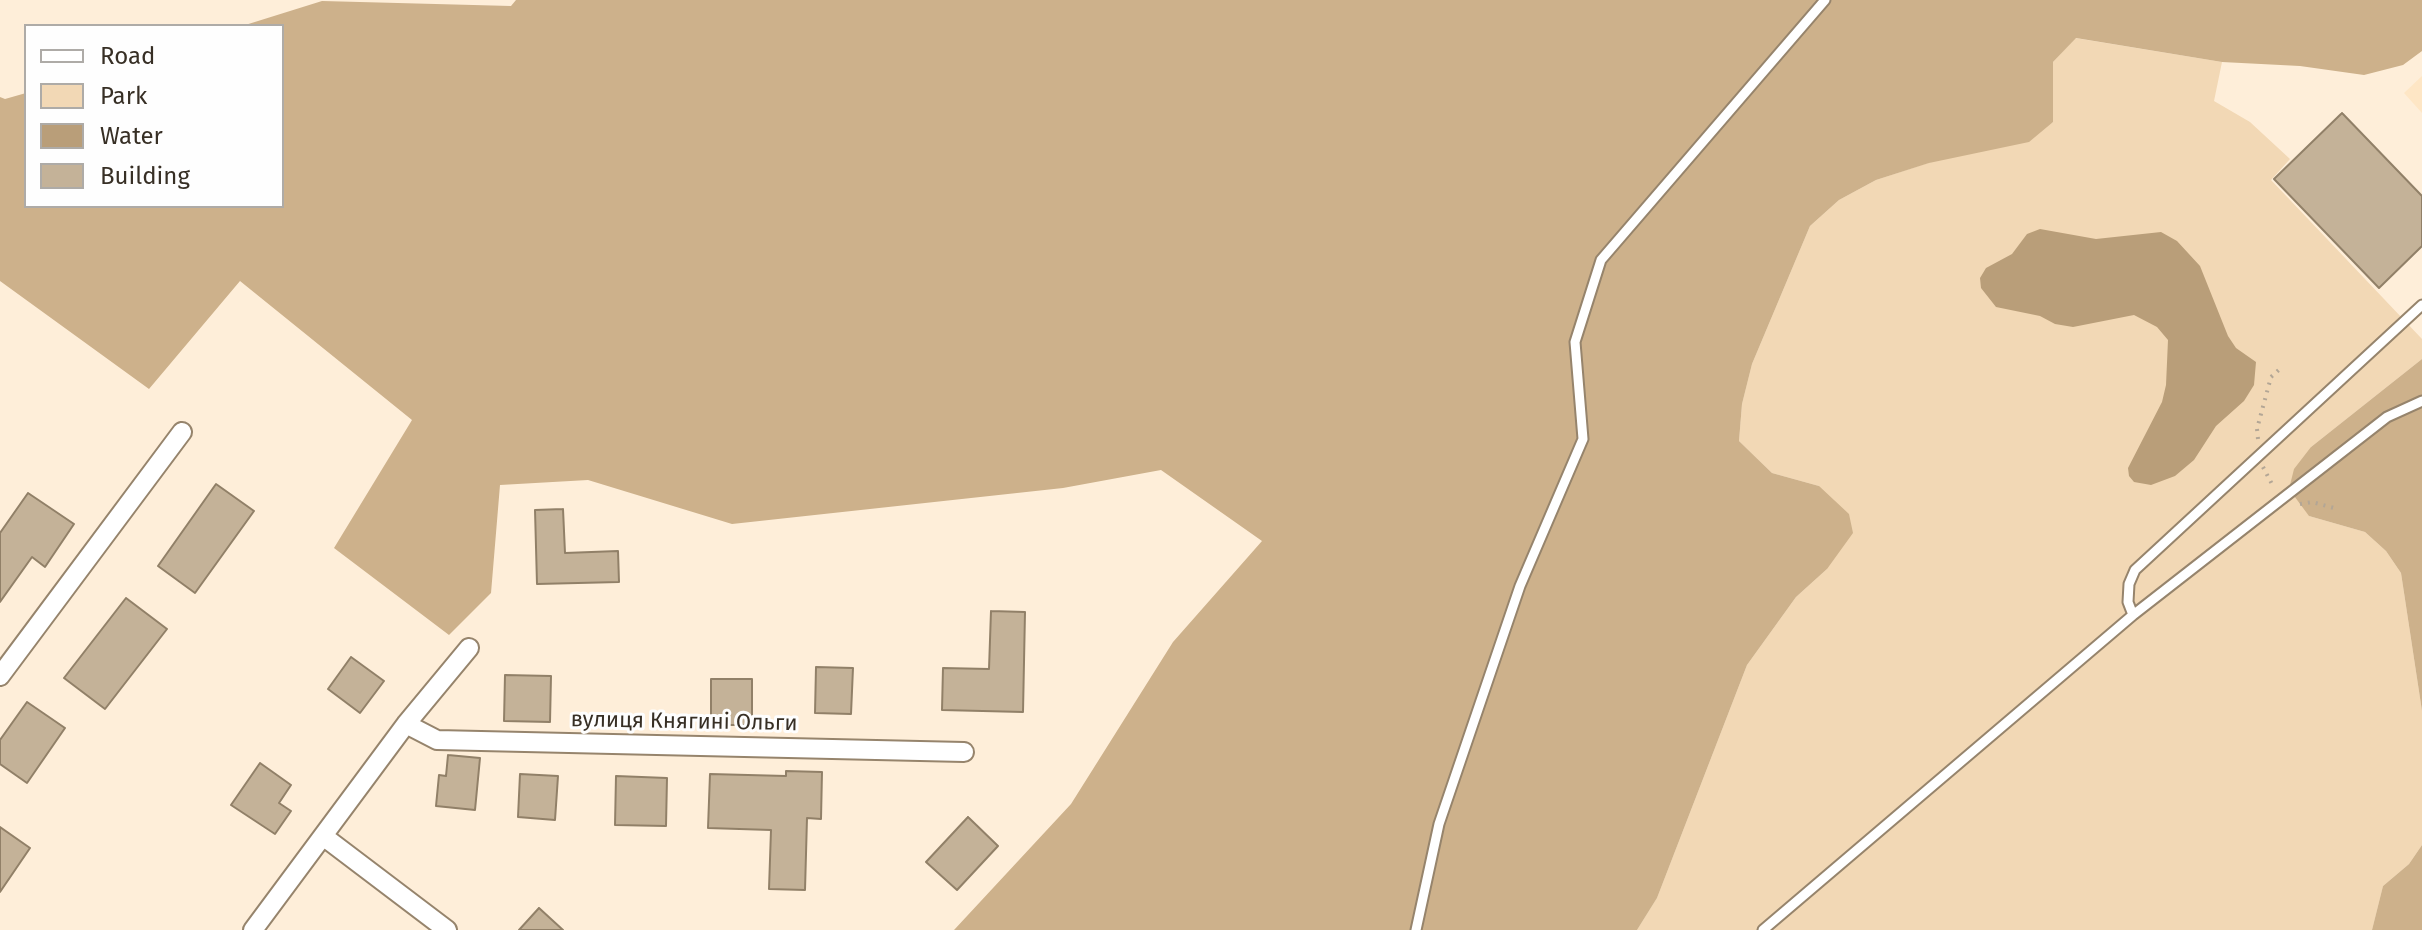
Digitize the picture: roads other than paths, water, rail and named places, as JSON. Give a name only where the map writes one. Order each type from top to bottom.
[{"type":"street","points":[[0,676],[182,432]]},
{"type":"street","points":[[253,930],[406,724],[469,648]]},
{"type":"street","name":"вулиця Княгині Ольги","points":[[406,724],[437,740],[964,752]]},
{"type":"street","points":[[323,836],[447,930]]},
{"type":"lane","points":[[1416,930],[1439,824],[1520,586],[1583,439],[1575,342],[1601,260],[1825,0]]},
{"type":"lane","points":[[2133,615],[2128,602],[2129,584],[2135,570],[2422,305]]},
{"type":"lane","points":[[1763,930],[2133,615],[2387,417],[2422,401]]},
{"type":"water","points":[[2040,229],[2096,239],[2161,232],[2177,241],[2200,266],[2228,336],[2236,348],[2256,362],[2254,385],[2244,401],[2216,426],[2194,460],[2175,476],[2151,485],[2134,482],[2128,468],[2162,402],[2166,385],[2168,340],[2157,327],[2134,315],[2073,327],[2055,324],[2040,316],[1996,307],[1981,288],[1980,278],[1986,268],[2012,254],[2027,234]]}]
